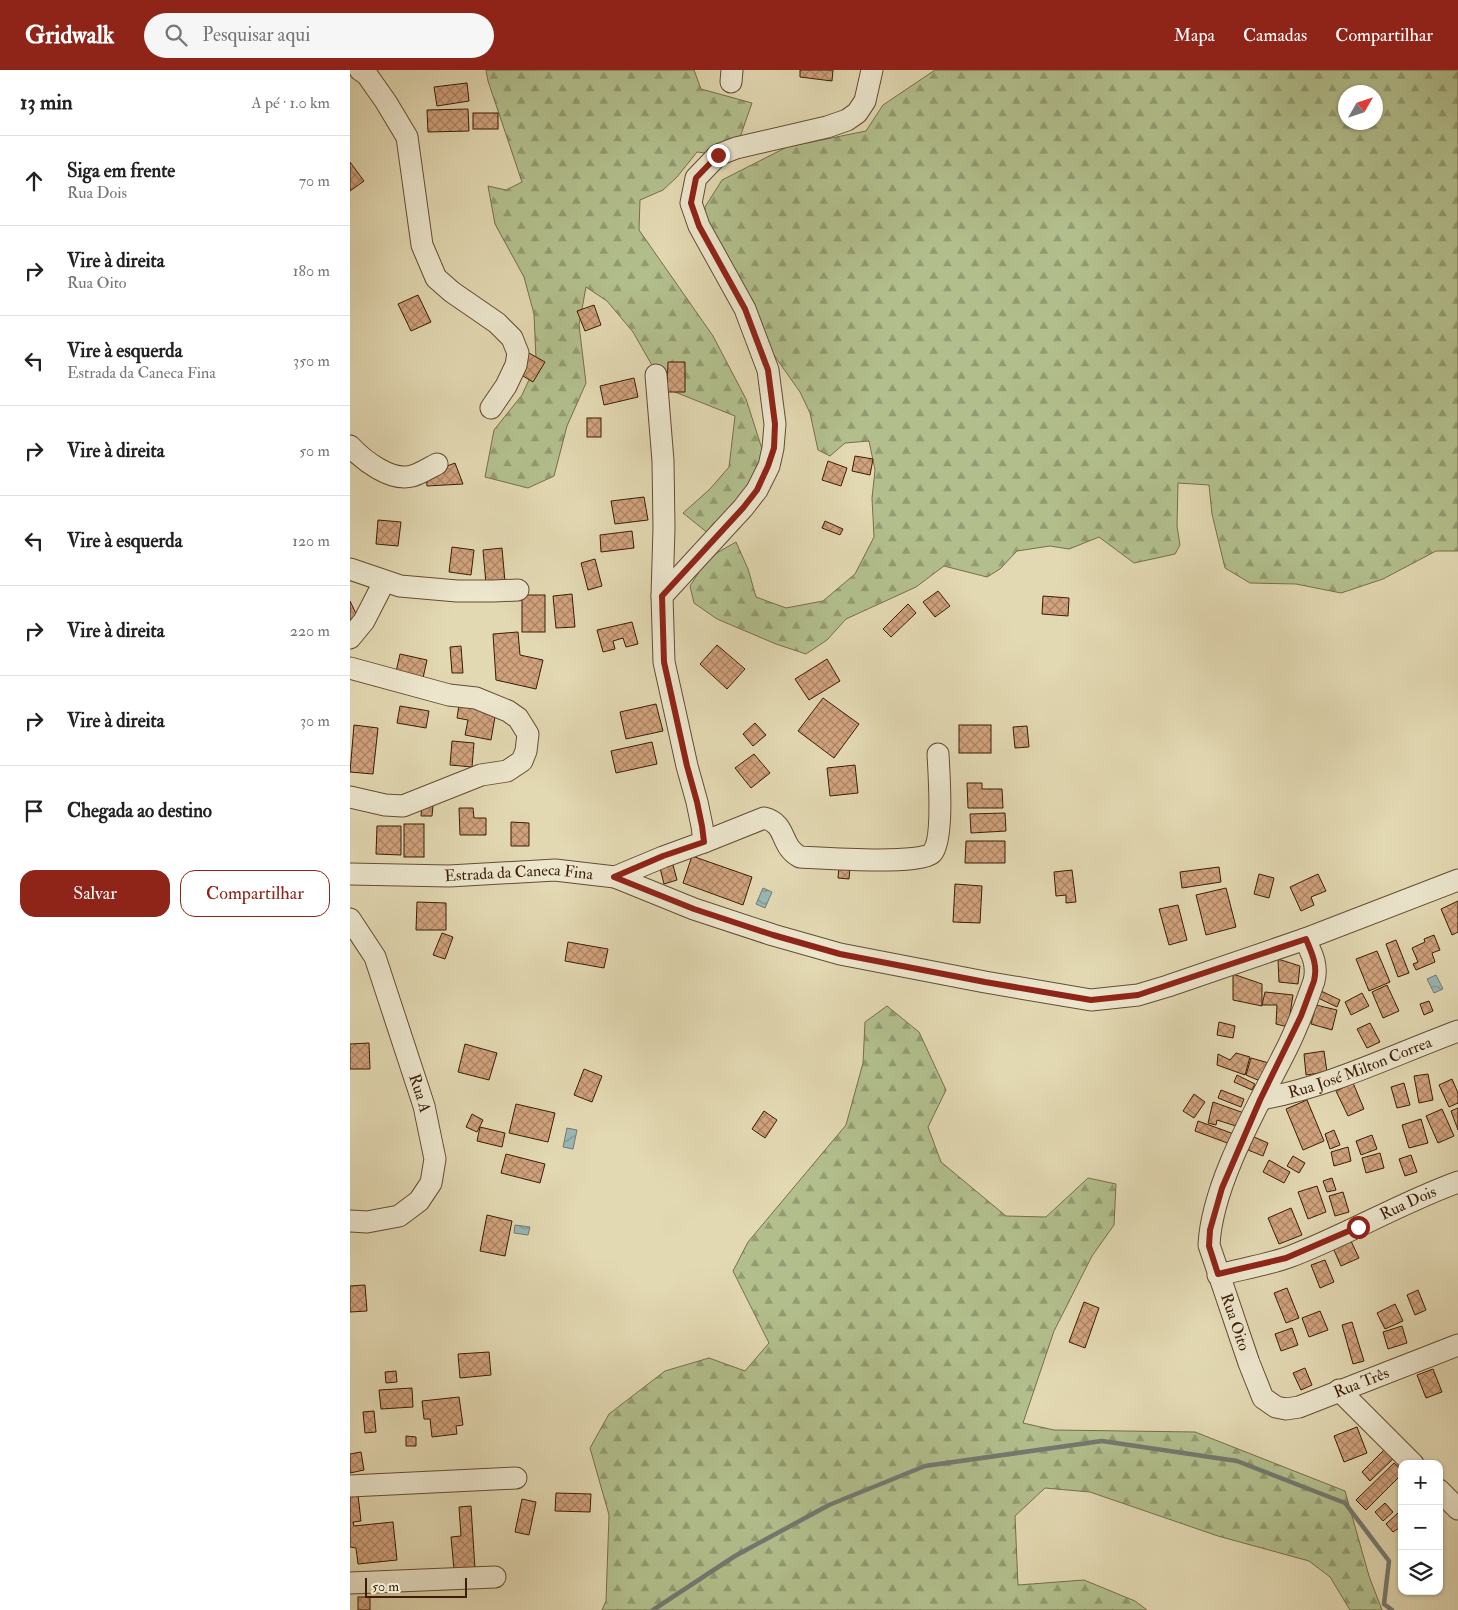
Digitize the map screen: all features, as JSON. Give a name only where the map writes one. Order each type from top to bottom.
[{"type":"street","points":[[360,70],[367,75],[386,102],[407,137],[422,245],[436,278],[452,292],[497,323],[512,338],[518,353],[516,365],[506,386],[491,408]]},
{"type":"street","points":[[662,596],[743,508],[757,490],[774,448],[775,424],[768,370],[745,309],[699,226],[691,203],[696,178],[718,155],[736,148],[827,127],[846,120],[857,113],[865,101],[872,70]]},
{"type":"street","points":[[656,376],[663,461],[662,596],[664,662],[697,802],[704,842]]},
{"type":"street","points":[[350,446],[362,459],[392,476],[411,477],[437,464]]},
{"type":"street","points":[[350,569],[400,586],[456,591],[493,592],[518,590]]},
{"type":"street","points":[[350,638],[364,621],[384,582]]},
{"type":"street","points":[[350,668],[450,695],[476,698],[508,711],[518,718],[528,734],[526,750],[522,761],[507,770],[481,775],[403,806],[385,805],[350,797]]},
{"type":"street","points":[[614,877],[663,856],[764,818],[774,820],[779,826],[789,848],[800,857],[901,860],[924,858],[932,853],[937,845],[940,809],[938,754]]},
{"type":"street","name":"Estrada da Caneca Fina","points":[[350,874],[450,876],[555,870],[614,877],[694,909],[773,935],[840,954],[1091,1000],[1138,995],[1306,939],[1458,880]]},
{"type":"street","name":"Rua A","points":[[350,919],[375,957],[424,1106],[435,1159],[431,1183],[419,1201],[399,1216],[367,1222],[350,1220]]},
{"type":"street","name":"Rua Oito","points":[[1263,1398],[1209,1246],[1212,1222],[1231,1164],[1260,1100],[1288,1046],[1314,981],[1317,970],[1306,939]]},
{"type":"street","name":"Rua José Milton Correa","points":[[1260,1100],[1292,1094],[1327,1082],[1458,1031]]},
{"type":"street","name":"Rua Dois","points":[[1218,1274],[1286,1258],[1350,1231],[1430,1192],[1458,1182]]},
{"type":"street","name":"Rua Três","points":[[1263,1398],[1276,1408],[1299,1407],[1458,1345]]},
{"type":"street","points":[[1339,1390],[1409,1460]]},
{"type":"street","points":[[350,1486],[516,1478]]},
{"type":"street","points":[[1443,1494],[1458,1509]]},
{"type":"street","points":[[350,1583],[495,1578]]},
{"type":"green space","points":[[486,70],[694,70],[701,89],[752,103],[739,140],[713,154],[697,152],[677,177],[663,190],[640,200],[639,230],[713,336],[746,399],[763,452],[757,482],[709,534],[683,513],[710,489],[729,467],[735,416],[665,388],[633,332],[607,301],[586,287],[579,325],[586,383],[567,426],[554,476],[528,488],[485,477],[494,430],[522,395],[534,369],[536,359],[534,314],[524,277],[495,224],[488,186],[506,190],[522,182]]},
{"type":"green space","points":[[935,70],[1458,70],[1458,551],[1436,551],[1383,579],[1341,593],[1296,584],[1250,583],[1225,568],[1212,514],[1209,485],[1178,483],[1177,526],[1180,545],[1175,554],[1134,563],[1099,537],[1069,549],[1050,546],[1017,551],[1000,569],[987,577],[944,566],[916,587],[846,619],[827,640],[806,654],[776,644],[717,619],[694,603],[690,586],[708,558],[736,542],[748,569],[756,597],[786,608],[823,601],[855,574],[874,537],[872,498],[875,470],[869,441],[845,443],[830,456],[818,450],[810,413],[800,392],[757,331],[705,231],[705,207],[722,180],[787,147],[866,131],[883,105]]},
{"type":"green space","points":[[887,1006],[919,1032],[946,1090],[928,1127],[941,1162],[1006,1216],[1046,1217],[1088,1178],[1116,1184],[1114,1225],[1092,1256],[1054,1331],[1023,1423],[1054,1430],[1195,1432],[1345,1491],[1369,1576],[1382,1610],[1350,1610],[1330,1577],[1309,1561],[1218,1536],[1090,1492],[1045,1488],[1015,1516],[1018,1585],[1084,1580],[1135,1601],[1147,1610],[602,1610],[606,1601],[609,1515],[590,1448],[609,1414],[665,1371],[709,1358],[745,1371],[769,1343],[733,1271],[748,1242],[846,1125],[863,1063],[865,1022]]},
{"type":"water","points":[[763,888],[772,892],[765,908],[756,904]]},
{"type":"water","points":[[1436,975],[1443,989],[1434,993],[1427,979]]},
{"type":"water","points":[[567,1128],[577,1130],[573,1149],[563,1147]]},
{"type":"water","points":[[515,1225],[530,1227],[528,1235],[514,1233]]},
{"type":"building","points":[[800,70],[833,70],[832,81],[800,77]]},
{"type":"building","points":[[467,83],[469,101],[437,106],[434,87]]},
{"type":"building","points":[[468,109],[469,131],[428,132],[427,110]]},
{"type":"building","points":[[473,113],[498,113],[498,129],[473,129]]},
{"type":"building","points":[[350,162],[364,181],[350,191]]},
{"type":"building","points":[[418,295],[431,322],[411,331],[398,304]]},
{"type":"building","points":[[594,305],[601,325],[585,331],[577,311]]},
{"type":"building","points":[[529,353],[545,362],[533,382],[518,373]]},
{"type":"building","points":[[668,362],[685,362],[685,392],[667,392]]},
{"type":"building","points":[[634,378],[638,397],[604,405],[600,386]]},
{"type":"building","points":[[587,418],[601,418],[601,437],[587,437]]},
{"type":"building","points":[[855,456],[873,459],[870,475],[852,471]]},
{"type":"building","points":[[828,461],[847,468],[841,486],[822,480]]},
{"type":"building","points":[[455,463],[463,484],[427,486],[426,474]]},
{"type":"building","points":[[644,497],[648,520],[615,524],[611,501]]},
{"type":"building","points":[[378,520],[401,522],[398,546],[376,544]]},
{"type":"building","points":[[825,521],[843,529],[840,535],[822,528]]},
{"type":"building","points":[[632,531],[634,548],[601,552],[600,535]]},
{"type":"building","points":[[452,547],[474,550],[471,575],[449,572]]},
{"type":"building","points":[[502,548],[505,582],[486,584],[483,550]]},
{"type":"building","points":[[595,559],[602,586],[588,590],[581,563]]},
{"type":"building","points":[[938,591],[950,606],[935,617],[923,602]]},
{"type":"building","points":[[572,594],[575,627],[556,628],[553,596]]},
{"type":"building","points":[[522,595],[545,595],[545,632],[522,632]]},
{"type":"building","points":[[1043,596],[1069,598],[1068,616],[1042,614]]},
{"type":"building","points":[[350,601],[359,620],[350,625]]},
{"type":"building","points":[[908,604],[916,613],[891,637],[883,629]]},
{"type":"building","points":[[632,622],[638,644],[626,647],[623,638],[613,641],[615,649],[603,652],[597,630]]},
{"type":"building","points":[[518,632],[520,655],[543,660],[536,689],[496,680],[493,634]]},
{"type":"building","points":[[717,645],[745,669],[727,689],[700,664]]},
{"type":"building","points":[[461,646],[463,673],[452,673],[450,647]]},
{"type":"building","points":[[400,654],[427,660],[423,678],[396,672]]},
{"type":"building","points":[[827,659],[840,681],[809,700],[795,679]]},
{"type":"building","points":[[823,698],[859,724],[834,758],[798,731]]},
{"type":"building","points":[[656,704],[663,731],[626,739],[620,712]]},
{"type":"building","points":[[459,705],[496,711],[491,740],[465,735],[468,720],[457,718]]},
{"type":"building","points":[[400,706],[429,711],[426,728],[397,723]]},
{"type":"building","points":[[755,723],[766,735],[753,746],[743,734]]},
{"type":"building","points":[[354,725],[378,728],[373,774],[350,772]]},
{"type":"building","points":[[959,725],[991,725],[991,753],[959,753]]},
{"type":"building","points":[[1027,726],[1029,747],[1015,748],[1013,727]]},
{"type":"building","points":[[452,741],[474,743],[472,767],[450,765]]},
{"type":"building","points":[[652,742],[657,764],[616,773],[611,751]]},
{"type":"building","points":[[754,754],[770,773],[751,788],[735,768]]},
{"type":"building","points":[[855,765],[858,793],[830,796],[827,768]]},
{"type":"building","points":[[967,783],[982,783],[982,789],[1002,789],[1003,808],[968,808]]},
{"type":"building","points":[[422,805],[433,806],[432,816],[421,816]]},
{"type":"building","points":[[459,808],[473,808],[474,818],[486,818],[486,835],[460,835]]},
{"type":"building","points":[[1005,813],[1006,831],[971,833],[970,814]]},
{"type":"building","points":[[511,822],[529,823],[529,846],[511,846]]},
{"type":"building","points":[[404,824],[424,824],[424,857],[404,857]]},
{"type":"building","points":[[377,826],[401,826],[401,855],[376,854]]},
{"type":"building","points":[[966,841],[1005,841],[1005,863],[965,863]]},
{"type":"building","points":[[692,856],[752,877],[743,905],[683,883]]},
{"type":"building","points":[[673,865],[677,880],[664,884],[660,868]]},
{"type":"building","points":[[839,866],[850,867],[849,879],[838,878]]},
{"type":"building","points":[[1219,867],[1221,882],[1182,888],[1180,872]]},
{"type":"building","points":[[1072,870],[1076,902],[1066,903],[1066,895],[1056,896],[1054,872]]},
{"type":"building","points":[[1259,874],[1274,878],[1269,898],[1254,894]]},
{"type":"building","points":[[1318,874],[1326,891],[1311,897],[1314,905],[1301,911],[1290,887]]},
{"type":"building","points":[[955,884],[982,886],[980,923],[953,922]]},
{"type":"building","points":[[1226,888],[1236,927],[1206,935],[1196,895]]},
{"type":"building","points":[[1458,901],[1458,932],[1452,935],[1441,909]]},
{"type":"building","points":[[417,902],[446,903],[446,930],[416,930]]},
{"type":"building","points":[[1178,905],[1187,940],[1169,945],[1159,909]]},
{"type":"building","points":[[442,933],[453,937],[445,959],[433,955]]},
{"type":"building","points":[[1434,935],[1440,950],[1432,953],[1435,962],[1416,970],[1413,964],[1418,962],[1412,948],[1425,942],[1424,939]]},
{"type":"building","points":[[1396,940],[1409,973],[1398,977],[1386,944]]},
{"type":"building","points":[[568,942],[608,949],[604,968],[565,961]]},
{"type":"building","points":[[1377,951],[1390,982],[1369,991],[1356,959]]},
{"type":"building","points":[[1278,959],[1300,966],[1298,984],[1279,982]]},
{"type":"building","points":[[1233,974],[1262,984],[1262,1006],[1233,1000]]},
{"type":"building","points":[[1387,985],[1399,1011],[1383,1018],[1372,992]]},
{"type":"building","points":[[1319,990],[1340,1000],[1337,1007],[1316,997]]},
{"type":"building","points":[[1265,992],[1293,995],[1288,1027],[1276,1024],[1277,1005],[1262,1005]]},
{"type":"building","points":[[1362,993],[1369,1006],[1351,1015],[1345,1002]]},
{"type":"building","points":[[1429,1001],[1433,1011],[1424,1015],[1420,1004]]},
{"type":"building","points":[[1316,1005],[1337,1010],[1332,1030],[1311,1024]]},
{"type":"building","points":[[1219,1022],[1235,1026],[1233,1038],[1217,1035]]},
{"type":"building","points":[[1370,1023],[1380,1042],[1367,1048],[1357,1029]]},
{"type":"building","points":[[369,1043],[370,1069],[350,1069],[350,1044]]},
{"type":"building","points":[[465,1044],[497,1053],[489,1080],[458,1072]]},
{"type":"building","points":[[1324,1051],[1327,1072],[1306,1075],[1304,1054]]},
{"type":"building","points":[[1236,1053],[1250,1057],[1245,1075],[1217,1065],[1218,1054],[1230,1060]]},
{"type":"building","points":[[1251,1058],[1269,1063],[1260,1081],[1246,1075]]},
{"type":"building","points":[[584,1069],[602,1076],[592,1102],[574,1095]]},
{"type":"building","points":[[1428,1074],[1433,1100],[1419,1103],[1414,1076]]},
{"type":"building","points":[[1237,1075],[1255,1084],[1252,1090],[1234,1082]]},
{"type":"building","points":[[1452,1079],[1458,1093],[1458,1103],[1449,1107],[1439,1085]]},
{"type":"building","points":[[1353,1083],[1364,1109],[1348,1116],[1336,1091]]},
{"type":"building","points":[[1404,1083],[1410,1105],[1397,1108],[1391,1087]]},
{"type":"building","points":[[1221,1090],[1244,1099],[1241,1107],[1218,1098]]},
{"type":"building","points":[[1194,1094],[1205,1102],[1194,1118],[1183,1111]]},
{"type":"building","points":[[1307,1100],[1324,1141],[1303,1150],[1286,1109]]},
{"type":"building","points":[[1213,1102],[1244,1113],[1239,1127],[1217,1120],[1216,1125],[1208,1123]]},
{"type":"building","points":[[516,1104],[555,1113],[548,1142],[509,1133]]},
{"type":"building","points":[[1458,1108],[1458,1130],[1451,1111]]},
{"type":"building","points":[[1442,1109],[1454,1136],[1438,1143],[1426,1116]]},
{"type":"building","points":[[764,1111],[777,1120],[765,1138],[752,1129]]},
{"type":"building","points":[[472,1114],[483,1120],[477,1132],[466,1127]]},
{"type":"building","points":[[1421,1119],[1428,1143],[1409,1148],[1402,1125]]},
{"type":"building","points":[[1198,1121],[1234,1134],[1230,1144],[1195,1131]]},
{"type":"building","points":[[480,1127],[505,1133],[502,1147],[477,1141]]},
{"type":"building","points":[[1334,1130],[1340,1145],[1330,1149],[1325,1134]]},
{"type":"building","points":[[1372,1135],[1377,1149],[1361,1155],[1356,1141]]},
{"type":"building","points":[[1254,1137],[1268,1143],[1263,1156],[1248,1150]]},
{"type":"building","points":[[1348,1147],[1351,1161],[1334,1166],[1331,1152]]},
{"type":"building","points":[[1380,1153],[1384,1168],[1366,1173],[1362,1158]]},
{"type":"building","points":[[506,1154],[545,1164],[540,1183],[501,1173]]},
{"type":"building","points":[[1411,1155],[1417,1172],[1405,1176],[1399,1159]]},
{"type":"building","points":[[1293,1156],[1305,1163],[1299,1173],[1287,1166]]},
{"type":"building","points":[[1269,1160],[1290,1172],[1284,1183],[1263,1172]]},
{"type":"building","points":[[1332,1178],[1336,1190],[1327,1192],[1323,1181]]},
{"type":"building","points":[[1317,1186],[1326,1212],[1308,1219],[1298,1192]]},
{"type":"building","points":[[1343,1192],[1349,1212],[1335,1216],[1329,1196]]},
{"type":"building","points":[[1291,1208],[1302,1235],[1279,1244],[1268,1218]]},
{"type":"building","points":[[487,1215],[512,1221],[505,1256],[480,1251]]},
{"type":"building","points":[[1351,1241],[1359,1258],[1341,1266],[1333,1248]]},
{"type":"building","points":[[1325,1260],[1334,1282],[1320,1288],[1311,1265]]},
{"type":"building","points":[[365,1285],[367,1311],[350,1312],[350,1286]]},
{"type":"building","points":[[1287,1288],[1299,1318],[1286,1323],[1274,1293]]},
{"type":"building","points":[[1418,1290],[1426,1310],[1415,1315],[1407,1295]]},
{"type":"building","points":[[1084,1302],[1099,1308],[1085,1348],[1069,1342]]},
{"type":"building","points":[[1395,1304],[1403,1321],[1385,1329],[1377,1313]]},
{"type":"building","points":[[1320,1311],[1328,1330],[1309,1337],[1302,1318]]},
{"type":"building","points":[[1352,1322],[1364,1361],[1353,1364],[1342,1325]]},
{"type":"building","points":[[1402,1326],[1407,1343],[1388,1349],[1383,1332]]},
{"type":"building","points":[[1292,1328],[1298,1345],[1281,1351],[1275,1334]]},
{"type":"building","points":[[489,1352],[491,1375],[460,1378],[458,1354]]},
{"type":"building","points":[[1305,1368],[1312,1385],[1301,1390],[1293,1373]]},
{"type":"building","points":[[1433,1369],[1442,1392],[1426,1398],[1417,1375]]},
{"type":"building","points":[[396,1371],[397,1382],[386,1383],[385,1372]]},
{"type":"building","points":[[412,1388],[413,1407],[381,1409],[379,1390]]},
{"type":"building","points":[[459,1397],[463,1425],[456,1426],[457,1434],[432,1437],[430,1419],[424,1419],[422,1401]]},
{"type":"building","points":[[374,1411],[376,1432],[365,1433],[363,1412]]},
{"type":"building","points":[[1357,1427],[1367,1453],[1344,1462],[1334,1436]]},
{"type":"building","points":[[406,1436],[416,1437],[416,1446],[406,1446]]},
{"type":"building","points":[[1384,1450],[1393,1459],[1370,1481],[1362,1472]]},
{"type":"building","points":[[361,1452],[364,1470],[350,1473],[350,1454]]},
{"type":"building","points":[[1394,1463],[1398,1466],[1398,1478],[1366,1510],[1356,1500]]},
{"type":"building","points":[[556,1493],[591,1494],[590,1512],[555,1511]]},
{"type":"building","points":[[358,1495],[361,1521],[353,1522],[354,1526],[393,1522],[397,1560],[358,1564],[356,1548],[350,1547],[350,1496]]},
{"type":"building","points":[[522,1499],[536,1502],[529,1535],[515,1532]]},
{"type":"building","points":[[1385,1503],[1393,1512],[1383,1521],[1375,1512]]},
{"type":"building","points":[[471,1506],[475,1569],[454,1570],[451,1537],[461,1536],[459,1507]]},
{"type":"building","points":[[1398,1513],[1398,1529],[1393,1532],[1386,1524]]},
{"type":"building","points":[[358,1597],[370,1597],[370,1610],[358,1610]]},
{"type":"waterway","points":[[653,1610],[735,1556],[829,1505],[925,1466],[1102,1441],[1237,1461],[1345,1503],[1389,1561],[1384,1604],[1392,1610]]},
{"type":"route","points":[[718,155],[696,178],[691,203],[699,226],[724,268],[745,309],[768,370],[775,424],[774,448],[757,490],[743,508],[662,596],[664,662],[697,802],[704,842],[663,856],[614,877],[694,909],[773,935],[840,954],[1091,1000],[1138,995],[1306,939],[1317,970],[1314,981],[1288,1046],[1260,1100],[1235,1155],[1214,1214],[1209,1246],[1218,1274],[1286,1258],[1358,1227]]}]
